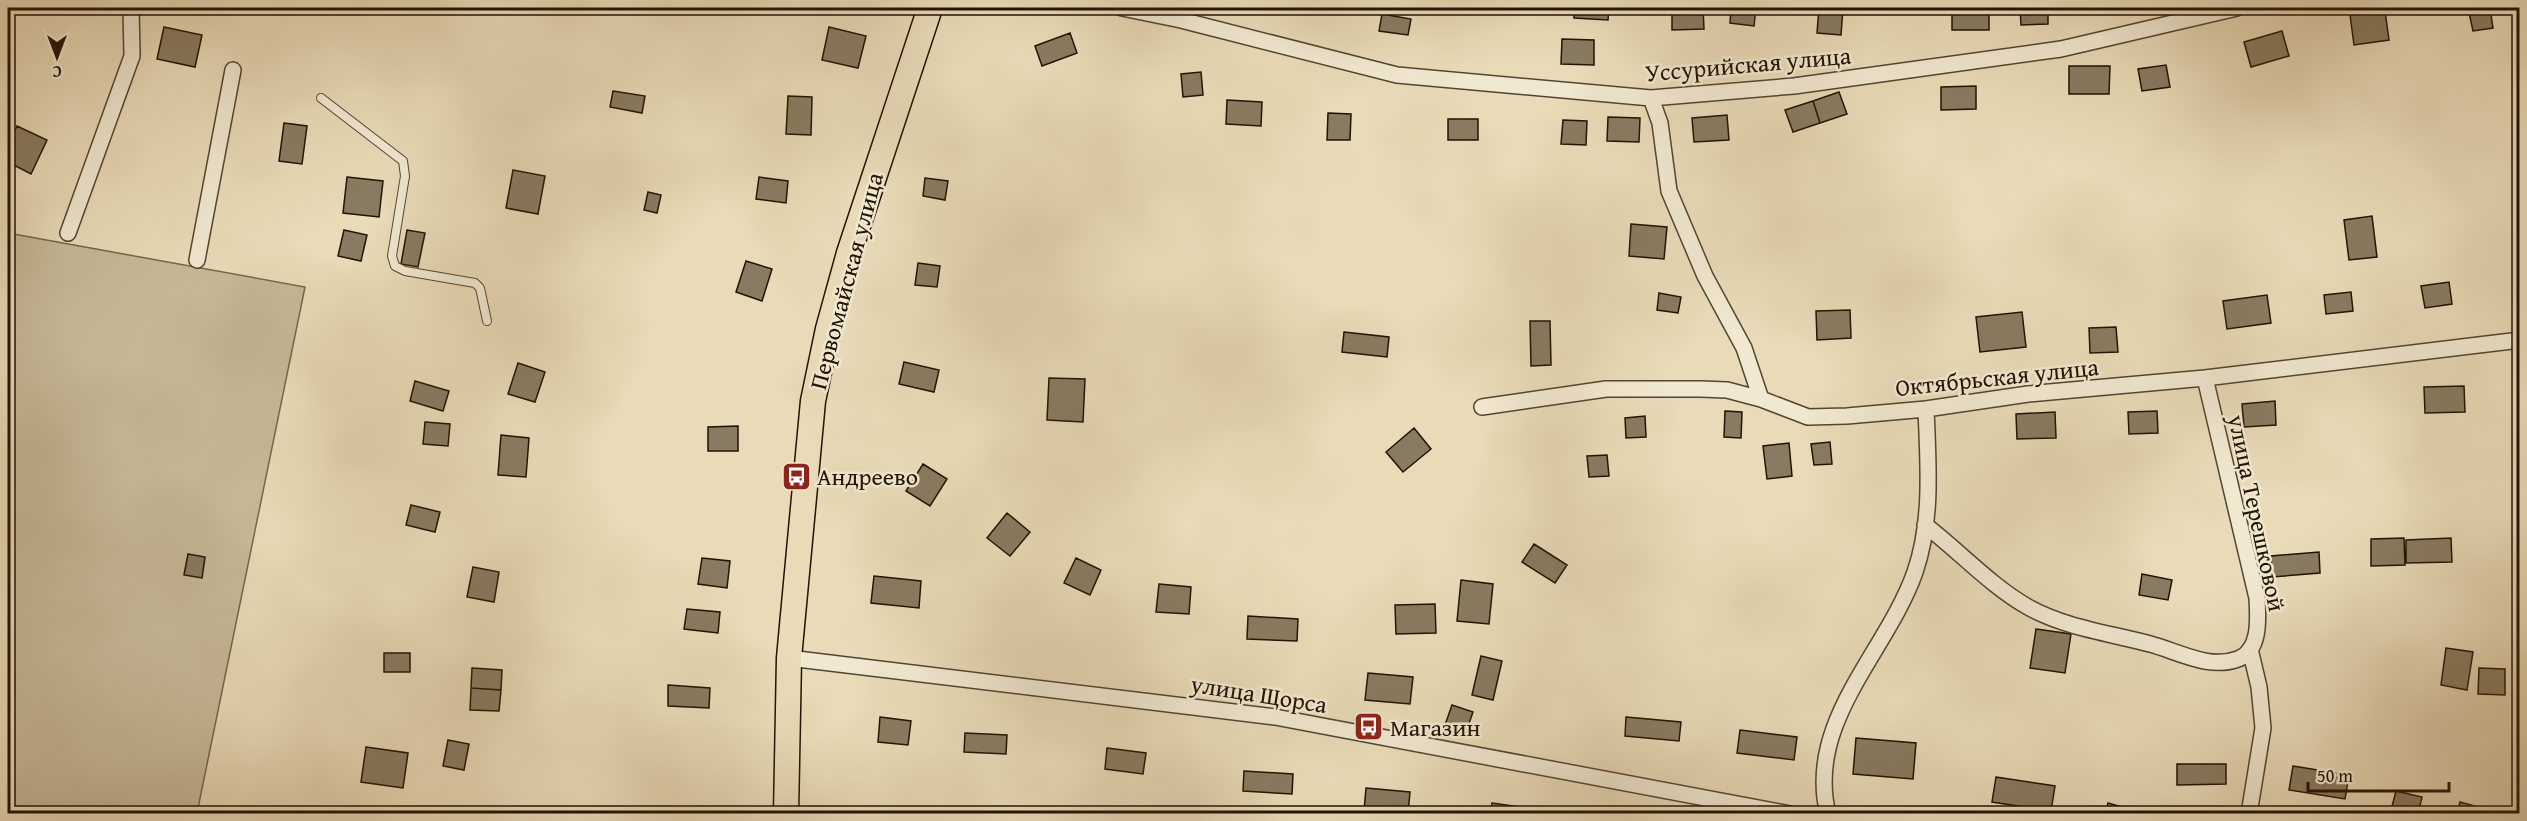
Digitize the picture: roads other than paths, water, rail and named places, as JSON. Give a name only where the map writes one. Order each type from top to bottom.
[{"type":"main road","name":"Первомайская улица","points":[[786,813],[789,658],[804,475],[813,401],[826,339],[849,253],[930,8]]},
{"type":"street","points":[[68,233],[132,57],[131,8]]},
{"type":"street","name":"Уссурийская улица","points":[[1122,8],[1180,20],[1397,75],[1651,98],[1794,86],[2061,49],[2237,8]]},
{"type":"street","points":[[197,260],[233,70]]},
{"type":"street","points":[[1651,98],[1660,123],[1669,191],[1705,276],[1744,348],[1761,399]]},
{"type":"street","name":"Октябрьская улица","points":[[1482,407],[1606,389],[1727,390],[1761,399],[1808,417],[1926,409],[2028,394],[2205,378],[2520,340]]},
{"type":"street","name":"улица Терешковой","points":[[2205,378],[2257,598],[2257,632],[2250,649]]},
{"type":"street","points":[[1828,813],[1824,781],[1833,727],[1899,611],[1916,569],[1929,483],[1926,409]]},
{"type":"street","points":[[1924,525],[2028,607],[2072,626],[2151,644],[2196,659],[2217,662],[2240,659],[2250,649]]},
{"type":"street","points":[[2249,813],[2263,728],[2259,687],[2250,649]]},
{"type":"street","name":"улица Щорса","points":[[789,658],[1275,717],[1790,813]]},
{"type":"lane","points":[[321,98],[403,161],[405,176],[392,255],[395,266],[405,271],[469,280],[475,283],[480,288],[487,321]]},
{"type":"place","name":"Андреево","points":[[796,476]]},
{"type":"place","name":"Магазин","points":[[1369,727]]}]
